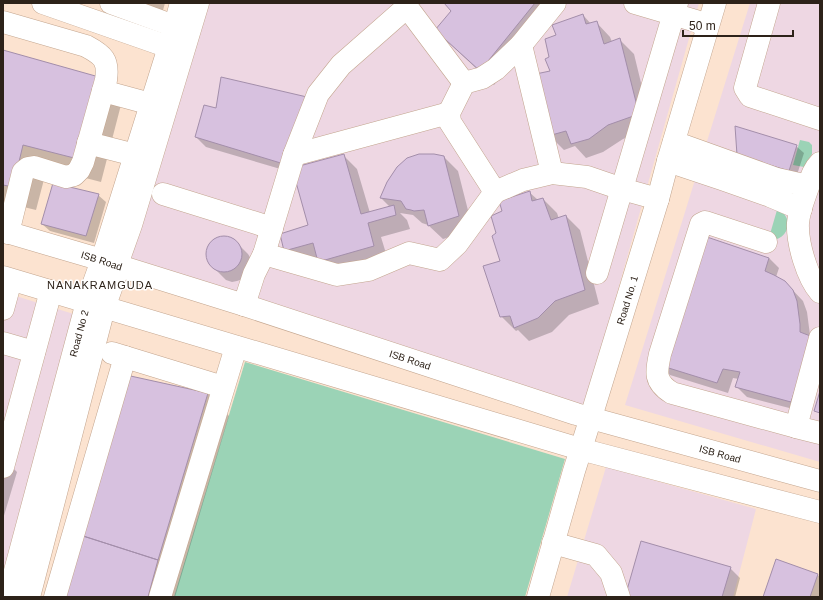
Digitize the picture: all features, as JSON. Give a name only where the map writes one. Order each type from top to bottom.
[{"type":"street","points":[[43,3],[169,47]]},
{"type":"street","points":[[111,3],[174,26]]},
{"type":"street","name":"Road No 2","points":[[8,597],[110,263],[135,155],[169,47],[181,3]]},
{"type":"street","name":"Road No 2","points":[[110,263],[120,256],[131,225],[198,3]]},
{"type":"street","points":[[495,192],[450,122],[449,113],[464,83],[482,78],[496,69],[521,45],[555,3]]},
{"type":"street","points":[[634,3],[676,8],[708,28]]},
{"type":"street","name":"Road No. 1","points":[[538,597],[580,449],[658,199],[715,3]]},
{"type":"street","points":[[769,3],[745,88],[750,96],[820,119]]},
{"type":"street","points":[[244,305],[254,274],[264,254],[294,154],[318,94],[341,65],[410,5],[464,83]]},
{"type":"street","points":[[597,273],[676,8]]},
{"type":"street","points":[[3,22],[86,46],[101,55],[105,61],[107,70],[103,91],[83,162],[79,170],[74,175],[66,177],[34,167],[28,168],[23,172],[6,232]]},
{"type":"street","points":[[521,45],[552,173]]},
{"type":"street","points":[[103,91],[151,104]]},
{"type":"street","points":[[294,154],[449,113]]},
{"type":"street","points":[[88,143],[135,155]]},
{"type":"street","points":[[671,152],[808,186]]},
{"type":"street","points":[[671,152],[801,209]]},
{"type":"street","points":[[820,163],[814,169],[798,222],[801,248],[807,271],[816,288],[820,292]]},
{"type":"street","points":[[264,254],[337,275],[369,270],[409,253],[440,260],[458,244],[495,192],[523,180],[552,173],[587,177],[658,199]]},
{"type":"street","points":[[163,194],[272,228]]},
{"type":"street","points":[[766,242],[705,222],[701,224],[660,354],[656,370],[658,379],[662,386],[672,393],[820,433]]},
{"type":"street","name":"ISB Road","points":[[6,232],[244,305],[576,414],[820,481]]},
{"type":"street","points":[[3,309],[7,278],[580,449],[820,512]]},
{"type":"street","points":[[3,467],[51,292]]},
{"type":"street","name":"Road No 2","points":[[29,597],[94,348],[96,305]]},
{"type":"street","points":[[796,427],[820,338]]},
{"type":"street","points":[[3,343],[34,352]]},
{"type":"street","points":[[160,597],[236,347]]},
{"type":"street","points":[[94,348],[223,387]]},
{"type":"street","points":[[55,597],[125,357]]},
{"type":"street","points":[[44,540],[69,548]]},
{"type":"street","points":[[553,543],[596,556],[611,573],[619,597]]},
{"type":"street","points":[[603,597],[611,573]]},
{"type":"shaded area","points":[[205,3],[699,3],[584,410],[128,269]]},
{"type":"shaded area","points":[[750,3],[820,3],[820,462],[625,405]]},
{"type":"shaded area","points":[[3,292],[80,316],[3,575]]},
{"type":"shaded area","points":[[606,467],[756,509],[733,597],[567,597]]},
{"type":"green space","points":[[800,140],[809,142],[812,145],[812,154],[804,167],[793,165]]},
{"type":"green space","points":[[777,210],[782,210],[787,219],[788,224],[786,232],[777,239],[768,241]]},
{"type":"green space","points":[[245,362],[565,459],[525,597],[174,597]]},
{"type":"building","points":[[444,3],[535,3],[480,71],[435,30],[451,11]]},
{"type":"building","points":[[583,14],[586,24],[597,21],[604,44],[620,38],[639,114],[608,125],[589,139],[571,144],[566,131],[548,136],[531,75],[550,71],[545,59],[549,57],[545,39],[556,35],[552,25]]},
{"type":"building","points":[[3,50],[99,77],[78,159],[23,145],[13,187],[3,185]]},
{"type":"building","points":[[221,77],[307,97],[284,164],[195,137],[204,105],[216,108]]},
{"type":"building","points":[[735,126],[797,145],[789,171],[737,155]]},
{"type":"building","points":[[344,154],[361,214],[394,205],[396,215],[368,223],[374,246],[318,262],[313,243],[284,251],[280,234],[308,225],[292,168]]},
{"type":"building","points":[[419,154],[444,156],[459,216],[428,226],[424,210],[414,211],[406,209],[401,201],[380,198],[387,182],[397,167],[407,158]]},
{"type":"building","points":[[53,183],[99,194],[86,236],[41,224]]},
{"type":"building","points":[[530,191],[532,201],[543,198],[551,220],[566,215],[585,290],[555,301],[538,318],[514,328],[510,316],[500,317],[483,266],[500,261],[492,236],[496,233],[491,216],[502,211],[499,201]]},
{"type":"building","points":[[228,236],[237,241],[241,247],[241,261],[237,267],[228,272],[220,272],[211,267],[207,261],[206,250],[211,241],[217,237]]},
{"type":"building","points":[[704,236],[769,258],[765,271],[785,281],[793,290],[797,301],[800,332],[813,337],[791,402],[735,387],[740,372],[723,369],[717,383],[659,365]]},
{"type":"building","points":[[126,375],[208,393],[158,560],[80,535]]},
{"type":"building","points":[[820,391],[820,413],[814,411]]},
{"type":"building","points":[[80,535],[158,560],[148,597],[62,597]]},
{"type":"building","points":[[641,541],[731,567],[722,597],[625,597]]},
{"type":"building","points":[[776,559],[818,574],[810,597],[763,597]]},
{"type":"district","name":"NANAKRAMGUDA","points":[[100,285]]}]
